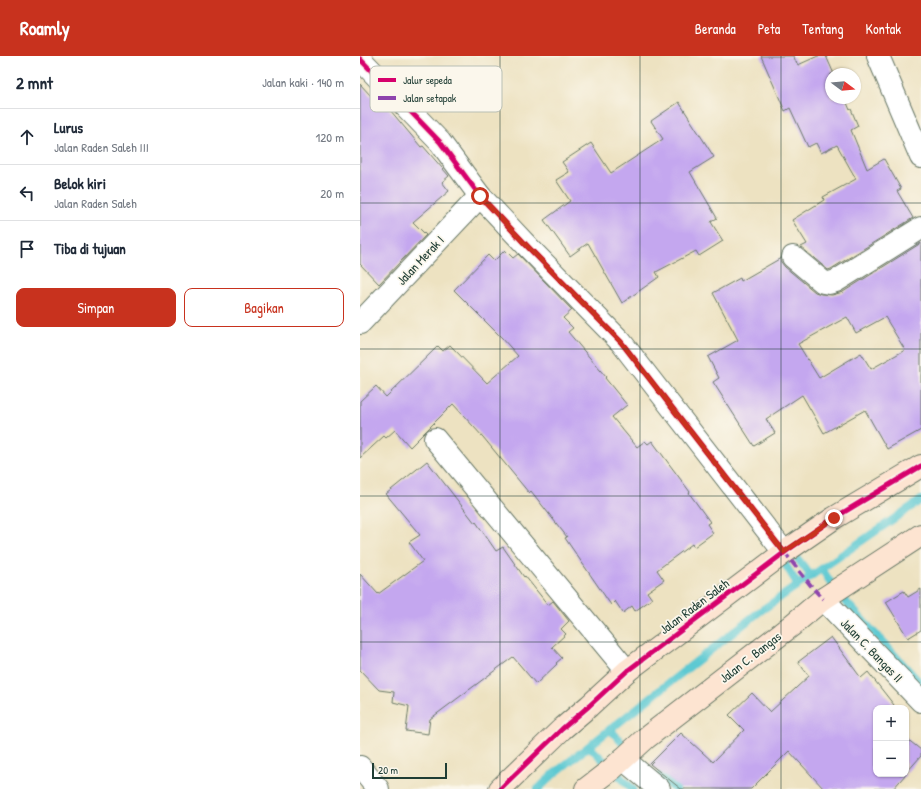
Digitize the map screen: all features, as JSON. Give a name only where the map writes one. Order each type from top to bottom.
[{"type":"street","points":[[878,56],[921,157]]},
{"type":"street","points":[[360,59],[370,69]]},
{"type":"street","points":[[411,112],[440,142],[480,196],[621,342],[784,552]]},
{"type":"street","name":"Jalan Merak I","points":[[360,323],[480,196]]},
{"type":"street","points":[[792,257],[822,282],[829,283],[836,281],[921,228]]},
{"type":"street","points":[[435,439],[627,671]]},
{"type":"street","name":"Jalan Raden Saleh","points":[[500,789],[562,729],[627,671],[784,552],[834,518],[921,466]]},
{"type":"street","name":"Jalan C. Bangas","points":[[586,789],[612,770],[646,738],[791,626],[823,599],[921,535]]},
{"type":"street","name":"Jalan C. Bangas II","points":[[823,599],[921,701]]},
{"type":"street","points":[[623,759],[659,789]]},
{"type":"street","points":[[360,768],[378,789]]},
{"type":"building","points":[[761,56],[793,56],[798,65],[818,56],[826,56],[831,68],[825,68],[825,104],[848,104],[858,126],[851,130],[867,169],[884,159],[901,189],[897,191],[913,218],[828,270],[801,247],[807,244],[792,220],[824,200],[823,197],[856,179],[837,145],[821,153],[816,143],[808,147],[790,108],[785,111]]},
{"type":"building","points":[[360,84],[370,95],[370,112],[392,112],[421,147],[423,146],[449,176],[442,182],[449,191],[413,222],[426,235],[379,284],[360,264]]},
{"type":"building","points":[[679,102],[714,157],[690,172],[717,218],[711,222],[723,241],[699,256],[696,251],[656,272],[659,277],[622,303],[588,243],[570,256],[544,220],[570,201],[556,180],[569,172],[562,162],[591,143],[611,173],[663,139],[651,121]]},
{"type":"building","points":[[921,243],[921,430],[887,449],[865,410],[824,433],[802,395],[766,419],[775,433],[754,446],[713,382],[719,378],[708,357],[738,340],[713,293],[740,278],[741,281],[781,258],[781,262],[785,267],[815,292],[832,295],[843,292]],"holes":[[[847,317],[856,333],[885,317],[905,350],[871,369],[861,353],[819,378],[798,344]]]},
{"type":"building","points":[[505,250],[513,258],[518,254],[572,310],[563,318],[573,328],[568,332],[606,377],[605,378],[627,405],[612,417],[637,447],[645,441],[648,444],[652,441],[690,492],[689,493],[710,522],[707,524],[713,533],[694,547],[692,544],[657,570],[664,580],[647,592],[652,599],[635,611],[632,606],[623,613],[615,601],[611,605],[565,538],[567,537],[531,491],[529,493],[483,437],[453,404],[410,447],[395,430],[386,438],[384,436],[360,458],[360,401],[376,386],[386,397],[438,346],[443,351],[450,345],[487,383],[518,356],[454,290],[488,255],[494,261]]},
{"type":"building","points":[[427,461],[475,523],[476,522],[496,551],[503,547],[524,577],[525,576],[548,605],[553,601],[569,621],[561,629],[566,634],[552,647],[562,658],[536,684],[513,657],[430,719],[428,734],[406,731],[409,706],[393,702],[394,692],[379,690],[360,670],[360,574],[378,594],[423,561],[409,542],[420,535],[386,494]]},
{"type":"building","points":[[921,589],[921,630],[908,638],[886,602],[904,591],[908,597]]},
{"type":"building","points":[[831,637],[861,678],[868,672],[894,705],[873,705],[873,777],[903,777],[893,789],[824,789],[789,751],[751,789],[681,789],[650,764],[681,733],[713,762],[744,730],[729,715],[752,693],[770,712],[809,676],[798,662]]},
{"type":"building","points":[[909,740],[921,750],[921,756],[909,770]]},
{"type":"waterway","points":[[538,789],[555,773],[759,612],[921,500]]},
{"type":"waterway","points":[[790,549],[811,576]]},
{"type":"waterway","points":[[780,556],[798,585]]},
{"type":"waterway","points":[[822,569],[836,591],[921,684]]},
{"type":"waterway","points":[[610,729],[630,752]]},
{"type":"waterway","points":[[589,746],[633,789]]},
{"type":"waterway","points":[[659,776],[676,789]]},
{"type":"marked path","points":[[784,552],[823,599]]},
{"type":"cycle path","points":[[360,59],[370,69]]},
{"type":"cycle path","points":[[411,112],[440,142],[480,196],[621,342],[784,552]]},
{"type":"cycle path","points":[[500,789],[562,729],[627,671],[789,549],[834,518],[921,466]]},
{"type":"route","points":[[480,196],[621,342],[784,552],[834,518]]}]
